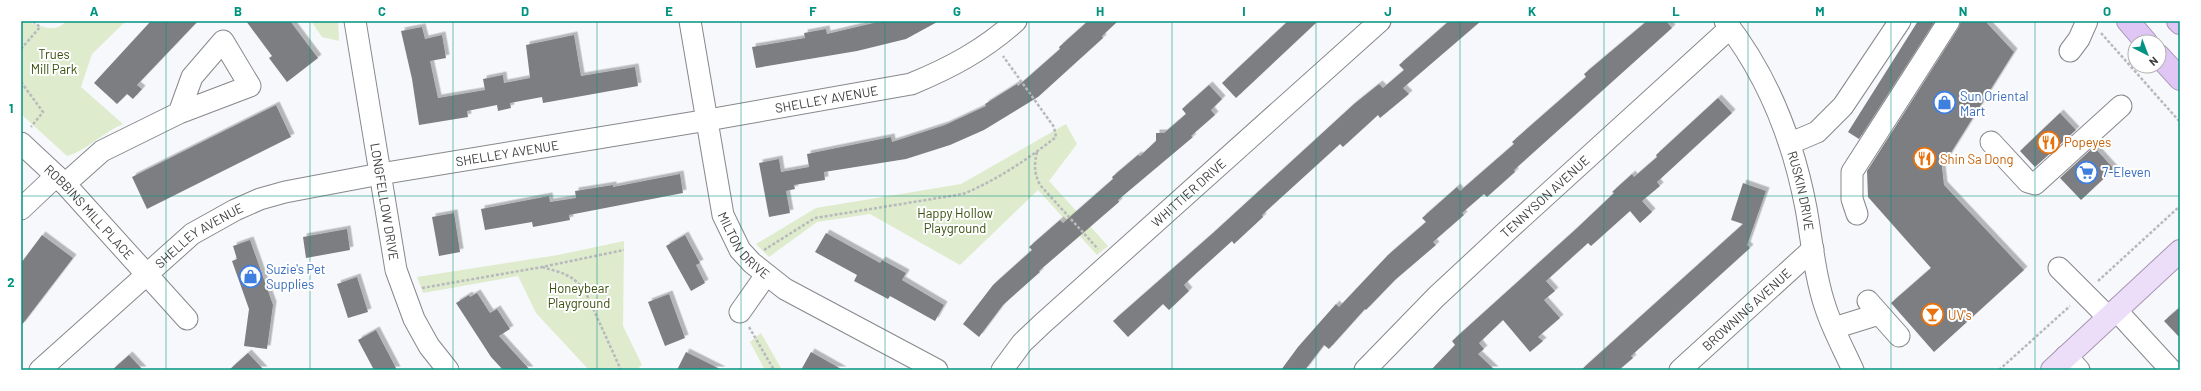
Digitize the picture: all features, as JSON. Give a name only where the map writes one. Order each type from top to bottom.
[{"type":"highway","points":[[2128,21],[2139,34]]},
{"type":"highway","points":[[2167,65],[2180,80]]},
{"type":"main road","points":[[2066,366],[2112,314],[2180,251]]},
{"type":"street","name":"LONGFELLOW DRIVE","points":[[355,21],[396,270],[414,319],[429,346],[448,370]]},
{"type":"street","name":"MILTON DRIVE","points":[[690,21],[723,215],[731,235],[749,260],[766,276],[785,289],[937,370]]},
{"type":"street","name":"SHELLEY AVENUE","points":[[40,370],[192,234],[241,207],[285,192],[380,174],[708,120],[911,84],[940,73],[967,58],[992,41],[1016,21]]},
{"type":"street","name":"WHITTIER DRIVE","points":[[1002,370],[1022,343],[1380,21]]},
{"type":"street","points":[[1791,143],[1817,132],[1843,106],[1900,21]]},
{"type":"street","points":[[1856,214],[1852,199],[1852,172],[1949,21]]},
{"type":"street","name":"RUSKIN DRIVE","points":[[1728,25],[1755,65],[1775,105],[1791,143],[1799,173],[1826,309],[1853,370]]},
{"type":"street","name":"TENNYSON AVENUE","points":[[1365,370],[1387,346],[1491,246],[1728,25]]},
{"type":"street","points":[[2070,51],[2079,39],[2093,26]]},
{"type":"street","points":[[1991,142],[2028,182],[2035,184],[2121,106]]},
{"type":"street","points":[[21,209],[102,151],[179,113]]},
{"type":"street","name":"ROBBINS MILL PLACE","points":[[26,135],[61,180],[187,319]]},
{"type":"street","name":"BROWNING AVENUE","points":[[1680,370],[1813,249]]},
{"type":"street","points":[[2059,268],[2112,314],[2171,370]]},
{"type":"street","points":[[740,312],[766,276]]},
{"type":"street","points":[[1834,328],[1873,307],[1898,336]]},
{"type":"path","points":[[21,49],[40,27],[34,21]]},
{"type":"path","points":[[2093,26],[2180,122]]},
{"type":"path","points":[[749,260],[815,218],[952,197],[984,185],[1037,152],[1056,137],[1054,127],[992,41]]},
{"type":"path","points":[[21,82],[43,112],[26,135]]},
{"type":"path","points":[[1037,152],[1034,166],[1035,176],[1040,185],[1110,263]]},
{"type":"path","points":[[404,293],[422,288],[542,267],[624,250]]},
{"type":"path","points":[[542,267],[570,276],[579,282],[586,293],[621,370]]},
{"type":"path","points":[[740,312],[774,370]]},
{"type":"green space","name":"Trues Mill Park","points":[[21,21],[44,27],[56,28],[61,26],[66,21],[126,21],[92,54],[81,87],[123,124],[74,154],[67,156],[21,114]]},
{"type":"green space","points":[[311,21],[338,21],[339,41],[322,37]]},
{"type":"green space","name":"Happy Hollow Playground","points":[[1066,124],[1077,144],[1049,181],[1108,246],[1097,255],[1038,190],[960,265],[870,214],[817,222],[769,257],[756,244],[816,208],[961,184]]},
{"type":"green space","name":"Honeybear Playground","points":[[624,241],[623,326],[642,365],[636,370],[589,370],[536,313],[518,276],[423,293],[417,277],[558,255]]},
{"type":"green space","points":[[761,333],[782,370],[765,370],[750,342]]},
{"type":"building","points":[[151,21],[198,21],[137,85],[142,89],[133,99],[127,94],[117,104],[94,83]]},
{"type":"building","points":[[246,21],[290,21],[318,58],[287,82],[269,58],[272,56]]},
{"type":"building","points":[[882,21],[939,21],[906,39],[857,51],[756,68],[752,47],[805,38],[804,33],[826,29],[827,34]]},
{"type":"building","points":[[1088,21],[1118,21],[1102,36],[1103,38],[1038,97],[984,130],[950,145],[906,159],[824,172],[825,180],[794,185],[795,189],[786,191],[790,213],[769,217],[759,163],[779,159],[781,172],[809,167],[807,154],[891,137],[892,142],[945,125],[986,106],[985,104],[1017,84],[1018,86],[1060,49],[1059,47]]},
{"type":"building","points":[[1288,21],[1318,21],[1236,98],[1222,83]]},
{"type":"building","points":[[1449,21],[1481,21],[1403,88],[1409,94],[1380,118],[1378,115],[1343,147],[1340,144],[1262,215],[1263,217],[1234,244],[1232,241],[1190,279],[1184,285],[1189,291],[1169,310],[1163,304],[1128,337],[1113,321],[1213,233],[1354,104],[1379,84],[1383,88],[1404,70],[1399,65]]},
{"type":"building","points":[[1647,21],[1666,21],[1672,28],[1514,170],[1515,172],[1487,197],[1484,194],[1462,213],[1464,215],[1433,242],[1436,245],[1395,280],[1366,310],[1365,309],[1329,349],[1324,345],[1305,370],[1281,370],[1298,347],[1336,304],[1339,307],[1388,255],[1426,222],[1422,218],[1457,187],[1460,191],[1514,144],[1512,142],[1586,77],[1584,74]]},
{"type":"building","points":[[1918,21],[1935,21],[1859,139],[1848,132]]},
{"type":"building","points":[[1961,21],[1985,21],[2014,52],[1942,167],[1944,185],[2024,270],[1934,352],[1891,303],[1931,268],[1868,197],[1867,171],[1959,27]]},
{"type":"building","points":[[422,27],[425,39],[442,35],[446,58],[430,61],[438,98],[485,90],[483,79],[503,75],[504,83],[530,78],[526,45],[574,35],[581,76],[635,67],[638,86],[543,103],[542,97],[510,103],[511,108],[498,111],[497,105],[467,111],[468,117],[419,125],[412,79],[401,31]]},
{"type":"building","points":[[1209,85],[1222,99],[1211,110],[1215,115],[1191,136],[1193,137],[1118,200],[1119,202],[1039,271],[1040,272],[1003,305],[979,337],[963,324],[993,285],[1032,250],[1029,247],[1060,220],[1063,223],[1113,179],[1112,177],[1138,155],[1140,156],[1156,141],[1156,133],[1164,133],[1186,114],[1182,109]]},
{"type":"building","points":[[1718,98],[1732,113],[1657,182],[1660,186],[1642,201],[1652,212],[1640,223],[1630,211],[1591,246],[1588,243],[1546,281],[1555,291],[1544,300],[1560,318],[1538,337],[1543,341],[1530,352],[1503,320],[1479,343],[1484,349],[1478,354],[1495,370],[1431,370],[1455,345],[1452,341],[1576,229],[1632,174],[1634,177],[1657,157],[1656,155]]},
{"type":"building","points":[[276,105],[291,137],[147,209],[132,177]]},
{"type":"building","name":"Popeyes","points":[[2060,113],[2076,130],[2035,167],[2020,151]]},
{"type":"building","name":"7-Eleven","points":[[2094,147],[2114,169],[2081,200],[2060,178]]},
{"type":"building","points":[[680,174],[683,193],[569,215],[570,220],[533,227],[532,222],[485,230],[481,209],[549,196],[550,202],[576,198],[575,191],[613,185],[613,187]]},
{"type":"building","points":[[1743,183],[1766,191],[1747,245],[1750,248],[1631,356],[1633,358],[1619,370],[1581,370],[1743,224],[1731,220]]},
{"type":"building","points":[[454,213],[460,252],[439,256],[432,217]]},
{"type":"building","points":[[347,229],[350,250],[306,258],[303,237]]},
{"type":"building","points":[[826,233],[880,263],[882,260],[906,273],[902,280],[944,305],[935,321],[890,296],[888,299],[854,281],[857,275],[815,252]]},
{"type":"building","points":[[42,235],[73,258],[21,326],[21,263]]},
{"type":"building","points":[[685,235],[700,263],[696,265],[705,283],[691,291],[666,246]]},
{"type":"building","points":[[250,240],[273,305],[267,349],[244,346],[249,309],[232,261],[237,259],[233,246]]},
{"type":"building","points":[[357,277],[368,312],[348,318],[337,284]]},
{"type":"building","points":[[477,293],[490,313],[497,309],[510,329],[499,336],[530,370],[503,370],[491,357],[456,303],[469,295],[470,297]]},
{"type":"building","points":[[669,294],[685,338],[665,346],[648,302]]},
{"type":"building","points":[[2180,307],[2180,338],[2164,321]]},
{"type":"building","points":[[376,330],[397,370],[374,370],[358,340]]},
{"type":"building","points":[[686,352],[722,370],[677,370]]},
{"type":"building","points":[[811,352],[843,370],[801,370]]},
{"type":"building","points":[[248,353],[264,370],[229,370]]},
{"type":"building","points":[[129,355],[143,370],[112,370]]},
{"type":"place","name":"Sun Oriental Mart","points":[[1944,103]]},
{"type":"place","name":"Popeyes","points":[[2049,142]]},
{"type":"place","name":"Shin Sa Dong","points":[[1925,159]]},
{"type":"place","name":"7-Eleven","points":[[2086,172]]},
{"type":"place","name":"Suzie's Pet Supplies","points":[[250,276]]},
{"type":"place","name":"UV's","points":[[1933,315]]}]
